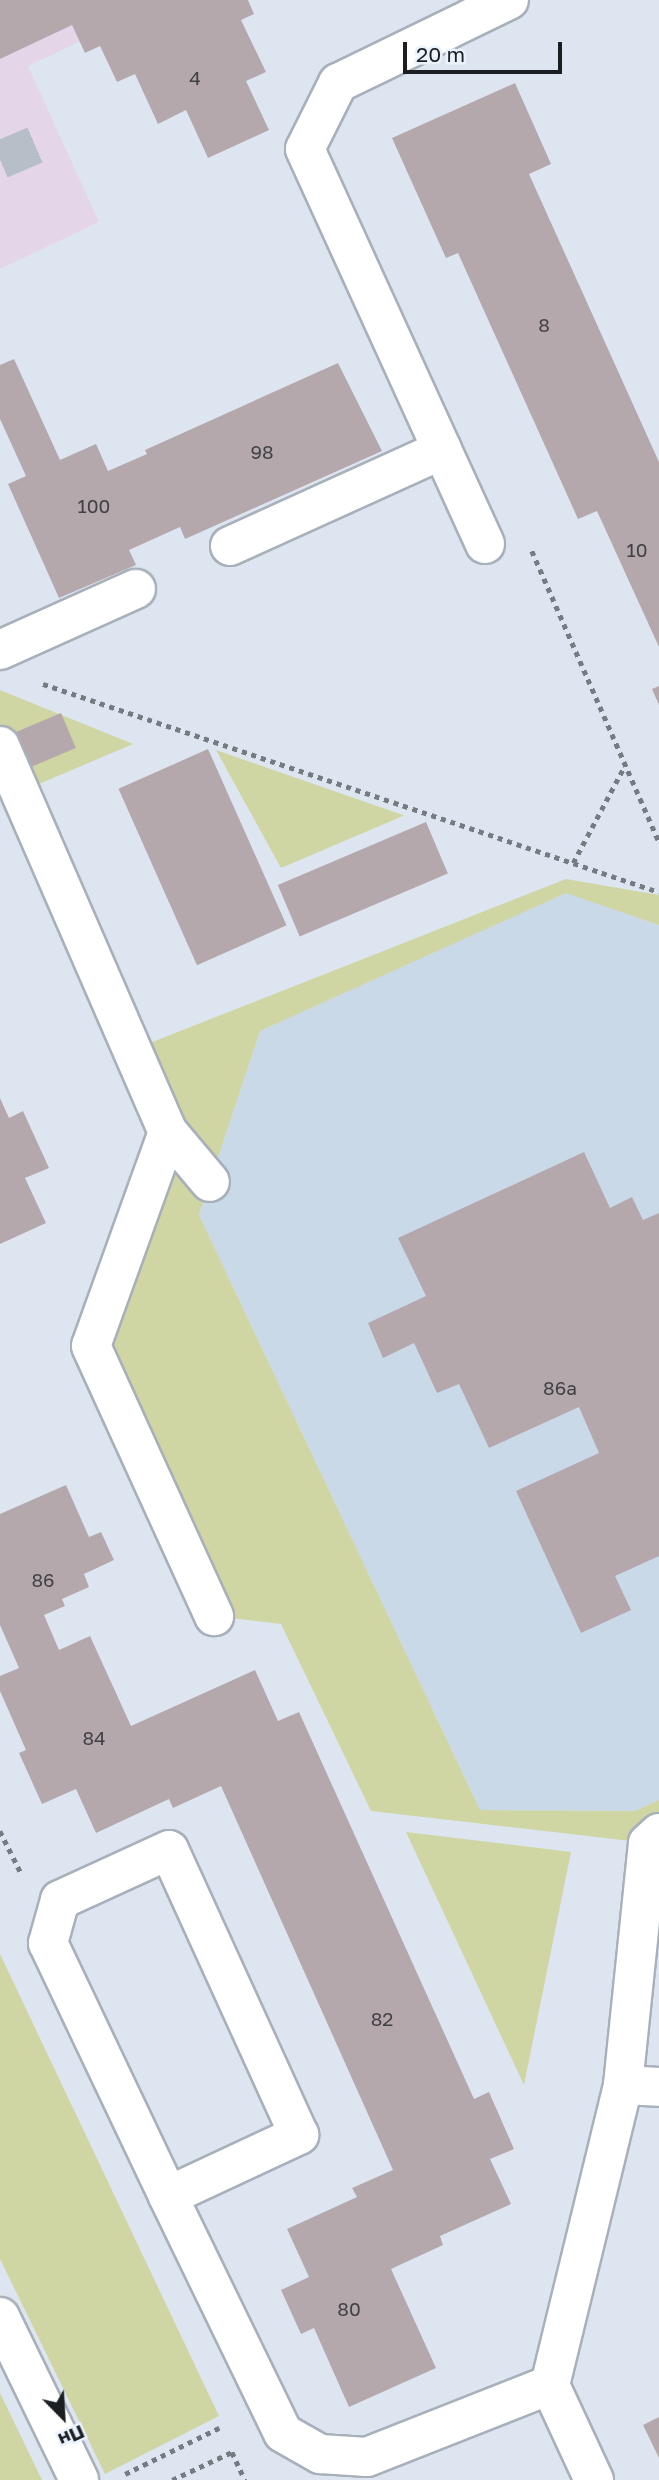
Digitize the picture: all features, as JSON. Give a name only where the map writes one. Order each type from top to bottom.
[{"type":"main road","points":[[485,544],[305,149],[338,83],[509,0]]},
{"type":"main road","points":[[230,546],[442,450]]},
{"type":"main road","points":[[0,650],[136,589]]},
{"type":"main road","points":[[0,746],[167,1132],[210,1182]]},
{"type":"main road","points":[[167,1132],[91,1346],[214,1616]]},
{"type":"main road","points":[[594,2480],[550,2385],[641,2086],[648,1843],[659,1833]]},
{"type":"main road","points":[[168,2196],[299,2135],[169,1850],[60,1900],[48,1943],[168,2196],[283,2432],[320,2454],[367,2457],[550,2385]]},
{"type":"main road","points":[[0,2317],[79,2480]]},
{"type":"path","points":[[529,546],[659,842]]},
{"type":"path","points":[[30,680],[659,892]]},
{"type":"path","points":[[573,863],[625,764]]},
{"type":"path","points":[[0,1831],[26,1884]]},
{"type":"path","points":[[112,2480],[219,2428]]},
{"type":"path","points":[[172,2480],[232,2452],[245,2480]]},
{"type":"shaded area","points":[[0,0],[167,0],[28,66],[99,222],[0,269]]},
{"type":"shaded area","points":[[567,892],[659,925],[659,1800],[635,1811],[480,1810],[199,1215],[260,1031]]},
{"type":"green space","points":[[0,690],[133,744],[25,790],[0,724]]},
{"type":"green space","points":[[216,750],[403,815],[403,816],[281,868]]},
{"type":"green space","points":[[566,879],[659,895],[659,925],[566,893],[260,1031],[199,1215],[480,1810],[635,1811],[659,1800],[659,1833],[648,1843],[371,1811],[281,1624],[214,1616],[91,1346],[167,1132],[132,1050]]},
{"type":"green space","points":[[406,1832],[571,1852],[524,2085]]},
{"type":"green space","points":[[0,1954],[219,2416],[105,2474],[0,2259]]},
{"type":"green space","points":[[0,2393],[42,2480],[0,2480]]},
{"type":"building","points":[[0,0],[248,0],[254,14],[241,20],[266,72],[246,81],[269,130],[208,158],[186,110],[158,124],[135,74],[117,82],[100,46],[85,53],[72,25],[0,59]]},
{"type":"building","points":[[515,83],[551,164],[529,174],[659,462],[659,647],[597,511],[578,519],[458,253],[446,258],[392,138]]},
{"type":"building","points":[[14,359],[60,460],[96,444],[108,471],[147,454],[145,450],[338,363],[382,451],[185,539],[180,527],[129,550],[136,565],[59,598],[8,484],[26,476],[0,419],[0,365]]},
{"type":"building","points":[[659,686],[659,705],[652,689]]},
{"type":"building","points":[[61,713],[76,748],[22,771],[7,736]]},
{"type":"building","points":[[208,749],[287,925],[197,965],[118,789]]},
{"type":"building","points":[[426,822],[448,874],[300,936],[278,885]]},
{"type":"building","points":[[0,1098],[9,1118],[23,1111],[49,1168],[25,1178],[46,1223],[0,1244]]},
{"type":"building","points":[[584,1152],[610,1208],[632,1197],[643,1220],[659,1213],[659,1556],[615,1576],[631,1610],[581,1633],[516,1491],[599,1453],[579,1407],[489,1448],[459,1384],[437,1393],[414,1343],[383,1358],[368,1323],[426,1296],[398,1238]]},
{"type":"building","points":[[66,1485],[89,1537],[101,1532],[114,1560],[84,1574],[89,1587],[62,1599],[65,1606],[44,1615],[59,1650],[90,1636],[131,1726],[255,1670],[278,1721],[299,1712],[474,2099],[489,2092],[514,2149],[490,2159],[511,2204],[440,2236],[443,2245],[391,2269],[436,2368],[349,2407],[314,2328],[301,2334],[281,2290],[309,2277],[287,2229],[357,2197],[352,2188],[393,2170],[221,1786],[173,1808],[169,1799],[96,1833],[76,1789],[42,1804],[19,1753],[26,1750],[0,1691],[0,1676],[19,1668],[0,1625],[0,1514]]},
{"type":"building","points":[[659,2417],[659,2458],[643,2425]]},
{"type":"tunnel","points":[[0,160],[49,139]]}]
